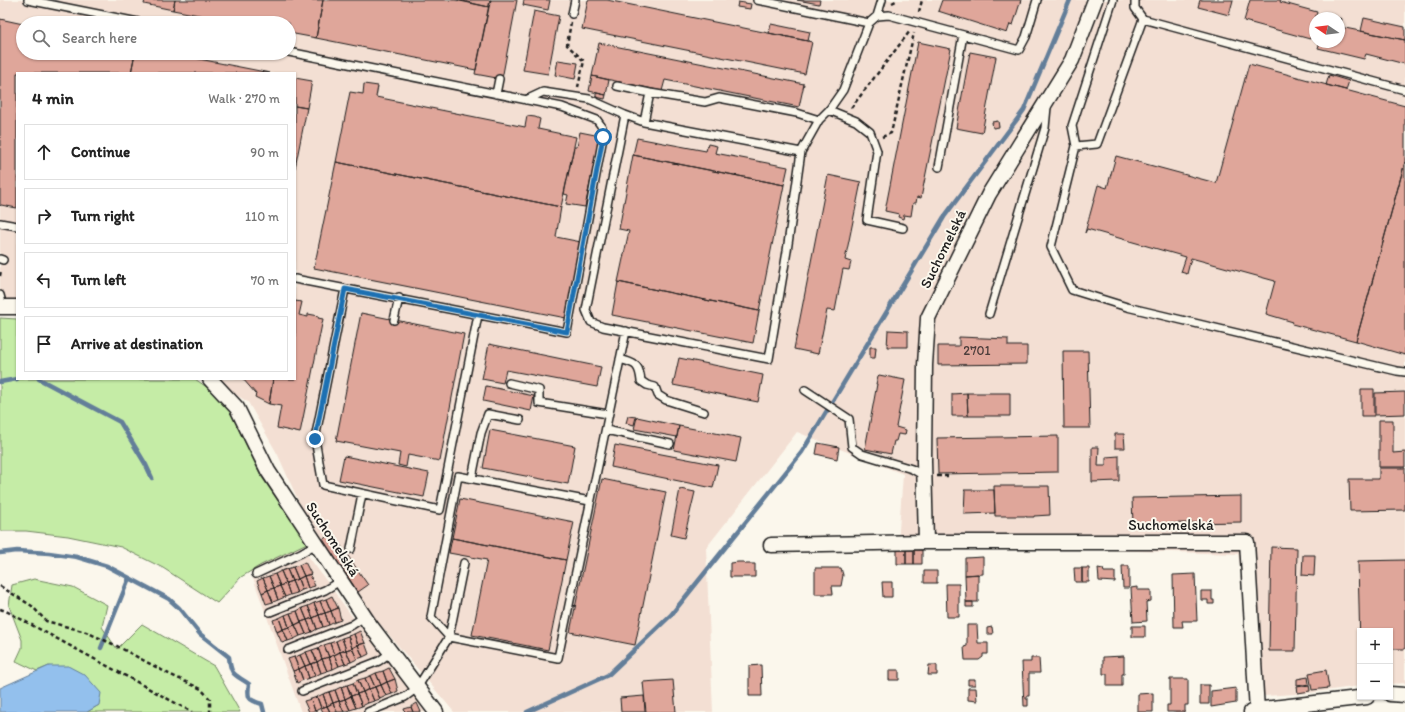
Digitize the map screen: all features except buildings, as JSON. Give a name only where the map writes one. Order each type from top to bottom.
[{"type":"street","name":"Suchomelská","points":[[926,542],[924,476],[925,365],[928,318],[989,194],[1072,60],[1095,0]]},
{"type":"street","points":[[1,303],[16,307]]},
{"type":"street","name":"Suchomelská","points":[[211,380],[237,408],[268,471],[364,617],[436,712]]},
{"type":"street","name":"Suchomelská","points":[[771,545],[926,542],[1247,542],[1254,711],[1357,698]]},
{"type":"street","points":[[1393,694],[1405,694]]},
{"type":"lane","points":[[28,0],[108,16]]},
{"type":"lane","points":[[572,14],[575,0]]},
{"type":"lane","points":[[757,0],[869,23]]},
{"type":"lane","points":[[625,115],[586,310],[591,322],[603,327],[769,358],[787,251],[801,152],[819,120],[829,110],[843,90],[869,23],[877,16],[882,0]]},
{"type":"lane","points":[[877,16],[889,15],[1019,50],[1026,37],[1037,0]]},
{"type":"lane","points":[[1113,0],[1072,126],[1076,146],[1051,247],[1072,290],[1127,307],[1405,372]]},
{"type":"lane","points":[[1135,0],[1135,8],[1143,19],[1405,90]]},
{"type":"lane","points":[[1076,146],[1097,144],[1143,19]]},
{"type":"lane","points":[[939,167],[963,35]]},
{"type":"lane","points":[[296,53],[562,107],[597,120],[602,127],[603,137],[567,332],[399,298],[296,279]]},
{"type":"lane","points":[[496,94],[499,78]]},
{"type":"lane","points":[[617,86],[705,102],[719,98],[797,113],[819,120]]},
{"type":"lane","points":[[526,100],[543,92],[576,96],[589,99],[644,122],[801,152]]},
{"type":"lane","points":[[644,122],[650,93]]},
{"type":"lane","points":[[989,314],[1045,128],[1048,99]]},
{"type":"lane","points":[[829,110],[856,121],[870,132],[874,142],[877,151],[867,220],[903,228]]},
{"type":"lane","points":[[0,223],[16,226]]},
{"type":"lane","points":[[345,289],[315,439],[323,486],[440,510],[478,315]]},
{"type":"lane","points":[[394,320],[399,298]]},
{"type":"lane","points":[[590,501],[458,476],[431,618],[449,637],[558,658],[626,331]]},
{"type":"lane","points":[[620,359],[634,364],[640,369],[641,380],[647,385],[655,387],[658,395],[666,400],[704,412]]},
{"type":"lane","points":[[509,383],[539,390],[539,403],[608,414]]},
{"type":"lane","points":[[805,390],[849,419],[852,448],[862,454],[912,468],[924,476]]},
{"type":"lane","points":[[472,478],[481,433],[488,414],[520,420]]},
{"type":"lane","points":[[606,430],[670,444]]},
{"type":"lane","points":[[351,548],[362,494]]},
{"type":"lane","points":[[256,574],[301,553],[316,544]]},
{"type":"lane","points":[[368,712],[405,697],[417,688],[449,637],[464,563]]},
{"type":"lane","points":[[270,612],[324,590],[340,581]]},
{"type":"lane","points":[[288,650],[352,625],[364,617]]},
{"type":"lane","points":[[302,691],[379,661],[390,653]]},
{"type":"path","points":[[874,142],[891,133],[922,0]]},
{"type":"path","points":[[572,14],[567,45],[584,61],[576,96]]},
{"type":"path","points":[[844,116],[917,22]]},
{"type":"path","points":[[0,586],[32,606],[46,621],[86,632],[201,689],[210,699],[210,712]]},
{"type":"path","points":[[0,609],[192,712]]},
{"type":"shaded area","points":[[0,0],[1405,0],[1405,683],[1393,684],[1393,628],[1357,628],[1357,686],[1309,693],[1264,696],[1238,554],[898,544],[903,474],[797,432],[706,548],[713,712],[454,712],[362,603],[302,509],[278,455],[248,402],[211,380],[296,380],[296,72],[16,72],[16,299],[0,300]]},
{"type":"shaded area","points":[[298,542],[354,619],[430,712],[301,712],[248,564]]},
{"type":"green space","points":[[0,318],[16,319],[16,380],[196,380],[224,399],[261,476],[307,543],[261,565],[241,577],[217,603],[163,568],[121,547],[68,536],[26,531],[0,531]]},
{"type":"green space","points":[[34,579],[73,587],[107,605],[102,627],[117,649],[142,624],[214,666],[240,712],[87,712],[99,705],[49,666],[37,671],[16,661],[22,648],[22,640],[9,606],[12,585]]},
{"type":"water","points":[[49,666],[68,666],[85,675],[101,693],[99,705],[87,712],[0,712],[0,688]]},
{"type":"waterway","points":[[527,712],[608,675],[671,615],[802,452],[944,217],[1024,110],[1070,0]]},
{"type":"waterway","points":[[0,382],[16,379]]},
{"type":"waterway","points":[[41,380],[120,422],[146,465],[152,478]]},
{"type":"waterway","points":[[0,553],[17,551],[77,557],[107,566],[169,599],[179,608],[200,634],[229,657],[234,674],[249,684],[248,692],[251,700],[262,704],[264,712]]},
{"type":"waterway","points":[[101,648],[129,578]]},
{"type":"route","points":[[315,439],[345,289],[399,298],[470,314],[567,332],[603,137]]}]
